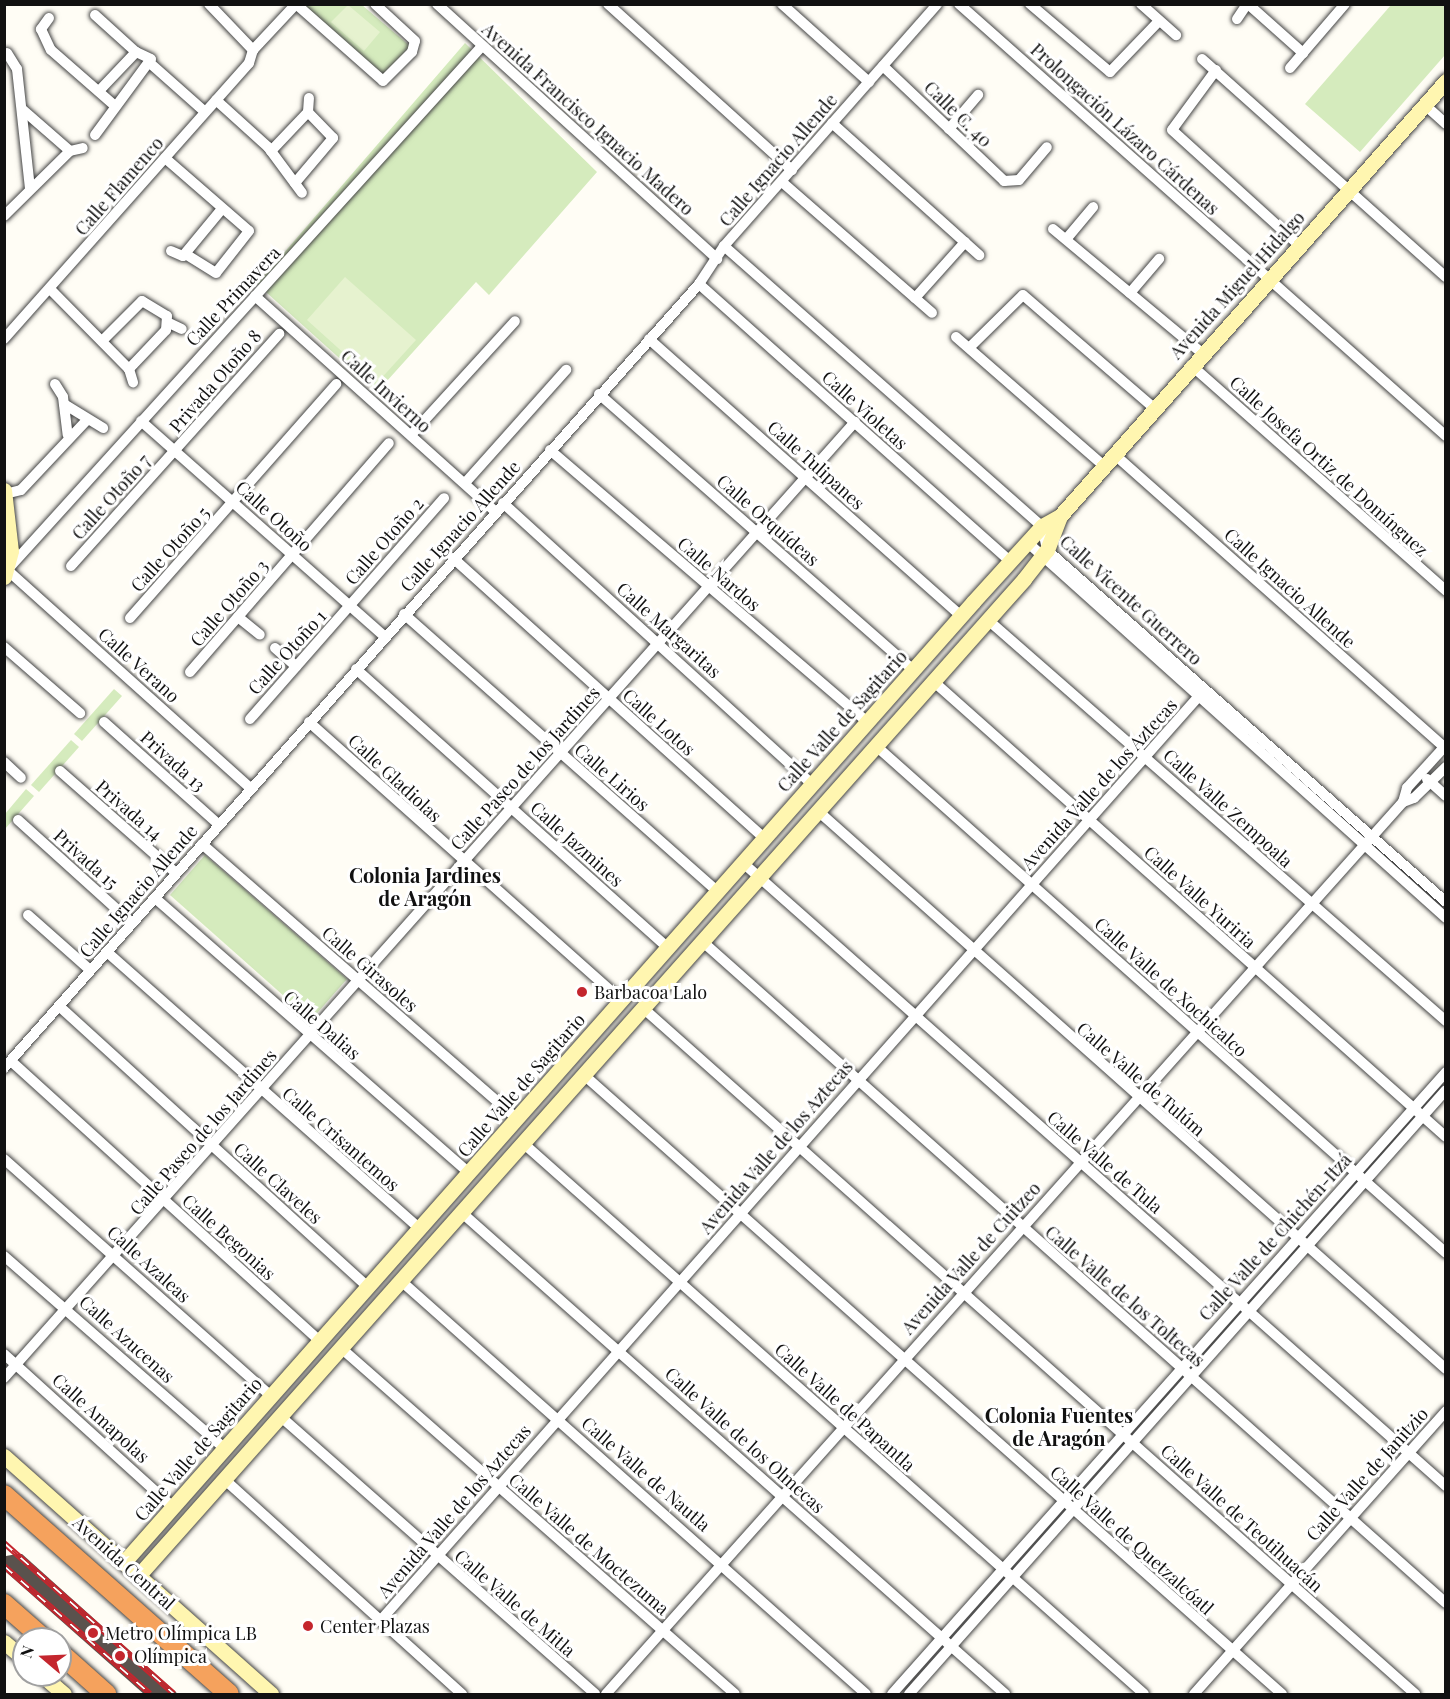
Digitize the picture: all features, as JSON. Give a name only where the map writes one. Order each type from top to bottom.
[{"type":"highway","name":"Avenida Central","points":[[4,1495],[229,1695]]},
{"type":"highway","points":[[4,1604],[30,1627]]},
{"type":"highway","points":[[72,1664],[106,1695]]},
{"type":"street","points":[[209,4],[253,50]]},
{"type":"street","points":[[296,4],[383,81],[412,52],[415,41],[375,4]]},
{"type":"street","name":"Calle Flamenco","points":[[4,339],[51,290],[249,63],[253,50],[296,4]]},
{"type":"street","name":"Avenida Francisco Ignacio Madero","points":[[437,4],[717,259]]},
{"type":"street","points":[[608,4],[792,170]]},
{"type":"street","points":[[782,4],[869,82]]},
{"type":"street","name":"Calle Ignacio Allende","points":[[8,1065],[453,558],[699,284],[724,246],[937,4]]},
{"type":"street","name":"Prolongación Lázaro Cárdenas","points":[[959,4],[1446,436]]},
{"type":"street","points":[[1030,4],[1110,72],[1159,21]]},
{"type":"street","points":[[1141,4],[1176,35]]},
{"type":"street","points":[[1237,19],[1247,4],[1303,53]]},
{"type":"street","points":[[1290,68],[1345,4]]},
{"type":"street","points":[[95,15],[136,52],[146,53],[151,64],[205,112]]},
{"type":"street","points":[[49,18],[41,26],[48,45],[113,104]]},
{"type":"street","name":"Calle Primavera","points":[[6,571],[482,46]]},
{"type":"street","points":[[99,91],[136,52]]},
{"type":"street","points":[[7,53],[17,69],[30,188]]},
{"type":"street","points":[[1202,59],[1446,277]]},
{"type":"street","points":[[94,135],[113,104],[151,64]]},
{"type":"street","name":"Calle C. 40","points":[[883,66],[949,129],[1012,183],[1047,147]]},
{"type":"street","points":[[1216,70],[1172,130],[1299,245]]},
{"type":"street","name":"Avenida Miguel Hidalgo","points":[[1044,554],[1060,516],[1196,359],[1446,81]]},
{"type":"street","points":[[949,129],[978,95]]},
{"type":"street","points":[[271,151],[308,112],[309,98]]},
{"type":"street","points":[[216,100],[271,151],[302,193]]},
{"type":"street","points":[[1425,105],[1446,124]]},
{"type":"street","points":[[23,110],[70,151]]},
{"type":"street","points":[[295,183],[333,138],[308,112]]},
{"type":"street","points":[[832,123],[979,255]]},
{"type":"street","points":[[4,216],[30,188],[43,182],[70,151],[83,148]]},
{"type":"street","points":[[165,158],[221,210],[247,228],[247,240],[216,273],[185,254],[171,251]]},
{"type":"street","points":[[782,182],[932,313]]},
{"type":"street","points":[[1068,237],[1094,207]]},
{"type":"street","points":[[185,254],[221,210]]},
{"type":"street","name":"Calle Josefa Ortiz de Domínguez","points":[[1053,228],[1068,237],[1130,293],[1196,359],[1446,591]]},
{"type":"street","points":[[915,298],[964,242]]},
{"type":"street","name":"Calle Vicente Guerrero","points":[[724,246],[1042,526],[1044,554],[1198,697],[1446,918]]},
{"type":"street","points":[[1130,293],[1159,259]]},
{"type":"street","name":"Calle Violetas","points":[[699,284],[1010,561]]},
{"type":"street","points":[[51,290],[104,340],[129,369],[134,382]]},
{"type":"street","points":[[970,347],[1023,295],[1154,408]]},
{"type":"street","name":"Calle Invierno","points":[[255,296],[465,483],[499,507]]},
{"type":"street","points":[[104,340],[142,301],[153,304],[169,323],[182,329]]},
{"type":"street","points":[[411,435],[514,321]]},
{"type":"street","points":[[129,369],[169,323]]},
{"type":"street","name":"Privada Otoño 8","points":[[176,450],[279,334]]},
{"type":"street","name":"Calle Ignacio Allende","points":[[956,337],[1109,460],[1445,746]]},
{"type":"street","name":"Calle Tulipanes","points":[[649,339],[961,616]]},
{"type":"street","points":[[465,483],[566,370]]},
{"type":"street","points":[[55,384],[64,404],[68,435]]},
{"type":"street","name":"Calle Otoño 5","points":[[130,618],[336,384]]},
{"type":"street","name":"Calle Orquídeas","points":[[599,394],[914,671]]},
{"type":"street","points":[[64,404],[103,428]]},
{"type":"street","points":[[6,571],[5,492],[21,490],[68,435],[87,420]]},
{"type":"street","name":"Calle Otoño","points":[[141,421],[384,636]]},
{"type":"street","name":"Calle Paseo de los Jardines","points":[[4,1378],[165,1201],[309,1035],[855,422]]},
{"type":"street","name":"Calle Otoño 3","points":[[190,672],[389,444]]},
{"type":"street","name":"Calle Otoño 7","points":[[71,566],[176,450]]},
{"type":"street","name":"Calle Nardos","points":[[550,450],[867,722]]},
{"type":"street","name":"Calle Otoño 2","points":[[350,606],[444,498]]},
{"type":"street","name":"Calle Margaritas","points":[[499,507],[658,643],[812,784]]},
{"type":"street","name":"Avenida Miguel Hidalgo","points":[[1042,526],[1060,516]]},
{"type":"street","name":"Calle Valle de Sagitario","points":[[124,1562],[718,892],[763,837],[1042,526]]},
{"type":"street","name":"Calle Vicente Guerrero","points":[[1028,542],[1446,902]]},
{"type":"street","points":[[138,1576],[703,942],[1044,554]]},
{"type":"street","name":"Calle Lotos","points":[[453,558],[763,837]]},
{"type":"street","name":"Calle Verano","points":[[6,571],[251,789]]},
{"type":"street","name":"Calle Otoño 1","points":[[250,719],[350,606]]},
{"type":"street","name":"Calle Lirios","points":[[404,614],[718,892]]},
{"type":"street","points":[[238,617],[260,635]]},
{"type":"street","name":"Calle Valle Zempoala","points":[[988,620],[1308,903],[1446,1021]]},
{"type":"street","points":[[4,647],[80,713]]},
{"type":"street","points":[[275,648],[296,666]]},
{"type":"street","name":"Calle Jazmines","points":[[356,669],[668,948]]},
{"type":"street","name":"Calle Valle Yuriria","points":[[933,681],[1446,1137]]},
{"type":"street","name":"Avenida Valle de los Aztecas","points":[[380,1621],[1198,697]]},
{"type":"street","name":"Privada 13","points":[[104,722],[219,825]]},
{"type":"street","name":"Calle Gladiolas","points":[[309,722],[462,863],[621,1000]]},
{"type":"street","name":"Calle Valle de Xochicalco","points":[[875,745],[1446,1253]]},
{"type":"street","points":[[1403,802],[1421,773],[1445,746]]},
{"type":"street","points":[[4,762],[21,778]]},
{"type":"street","points":[[1403,802],[1431,783],[1446,767]]},
{"type":"street","name":"Privada 14","points":[[60,771],[176,873]]},
{"type":"street","points":[[1421,773],[1446,795]]},
{"type":"street","name":"Avenida Valle de Cuitzeo","points":[[606,1695],[1022,1227],[1135,1096],[1308,903],[1403,802]]},
{"type":"street","name":"Calle Valle de Tulúm","points":[[818,811],[1135,1096],[1446,1368]]},
{"type":"street","name":"Privada 15","points":[[18,820],[132,923]]},
{"type":"street","name":"Calle Girasoles","points":[[202,844],[517,1119]]},
{"type":"street","name":"Calle Valle de Tula","points":[[742,862],[1446,1486]]},
{"type":"street","name":"Calle Dalias","points":[[155,898],[309,1035],[470,1173]]},
{"type":"street","points":[[28,915],[90,970]]},
{"type":"street","name":"Calle Valle de los Toltecas","points":[[703,942],[1446,1603]]},
{"type":"street","name":"Calle Crisantemos","points":[[107,952],[420,1230]]},
{"type":"street","name":"Calle Claveles","points":[[59,1006],[368,1287]]},
{"type":"street","name":"Calle Valle de Teotihuacán","points":[[643,1008],[1415,1695]]},
{"type":"street","name":"Calle Begonias","points":[[8,1065],[165,1201],[320,1341]]},
{"type":"street","name":"Calle Valle de Chichén-Itzá","points":[[892,1695],[1181,1367],[1446,1072]]},
{"type":"street","name":"Calle Valle de Quetzalcóatl","points":[[584,1075],[741,1212],[1282,1695]]},
{"type":"street","name":"Calle Valle de Chichén-Itzá","points":[[909,1695],[1446,1090]]},
{"type":"street","name":"Calle Valle de Papantla","points":[[524,1143],[1011,1580],[1144,1695]]},
{"type":"street","name":"Calle Azaleas","points":[[4,1159],[116,1256],[271,1396]]},
{"type":"street","name":"Calle Valle de los Olmecas","points":[[462,1212],[619,1349],[1005,1695]]},
{"type":"street","name":"Calle Azucenas","points":[[4,1256],[67,1308],[225,1449]]},
{"type":"street","name":"Calle Valle de Nautla","points":[[400,1281],[723,1564],[866,1695]]},
{"type":"street","name":"Calle Valle de Moctezuma","points":[[341,1348],[735,1695]]},
{"type":"street","name":"Calle Amapolas","points":[[4,1354],[174,1508]]},
{"type":"street","name":"Calle Valle de Janitzio","points":[[1194,1695],[1446,1411]]},
{"type":"street","name":"Calle Valle de Mitla","points":[[280,1416],[595,1695]]},
{"type":"street","name":"Avenida Central","points":[[4,1456],[271,1695]]},
{"type":"street","points":[[224,1479],[462,1695]]},
{"type":"green space","points":[[298,4],[362,5],[410,46],[381,79]]},
{"type":"green space","points":[[348,5],[380,32],[364,51],[331,22]]},
{"type":"green space","points":[[1391,5],[1445,5],[1445,55],[1360,152],[1305,104]]},
{"type":"green space","points":[[465,43],[597,172],[489,295],[476,282],[377,392],[257,284]]},
{"type":"green space","points":[[345,277],[416,340],[377,383],[307,320]]},
{"type":"green space","points":[[114,689],[122,696],[82,741],[74,734]]},
{"type":"green space","points":[[71,740],[79,747],[39,792],[31,785]]},
{"type":"green space","points":[[26,789],[34,796],[5,829],[5,814]]},
{"type":"green space","points":[[205,855],[347,979],[311,1020],[170,895]]},
{"type":"building","name":"Metro Olímpica LB","points":[[22,1554],[179,1695],[145,1695],[72,1630],[72,1627],[68,1627],[6,1572],[6,1556]]},
{"type":"railway","points":[[4,1543],[174,1694]]},
{"type":"railway","points":[[4,1566],[150,1694]]},
{"type":"place","name":"Barbacoa Lalo","points":[[582,992]]},
{"type":"place","name":"Center Plazas","points":[[308,1626]]},
{"type":"place","name":"Metro Olímpica LB","points":[[93,1633]]},
{"type":"place","name":"Olímpica","points":[[120,1656]]},
{"type":"district","name":"Colonia Jardines de Aragón","points":[[425,886]]},
{"type":"district","name":"Colonia Fuentes de Aragón","points":[[1059,1426]]}]
